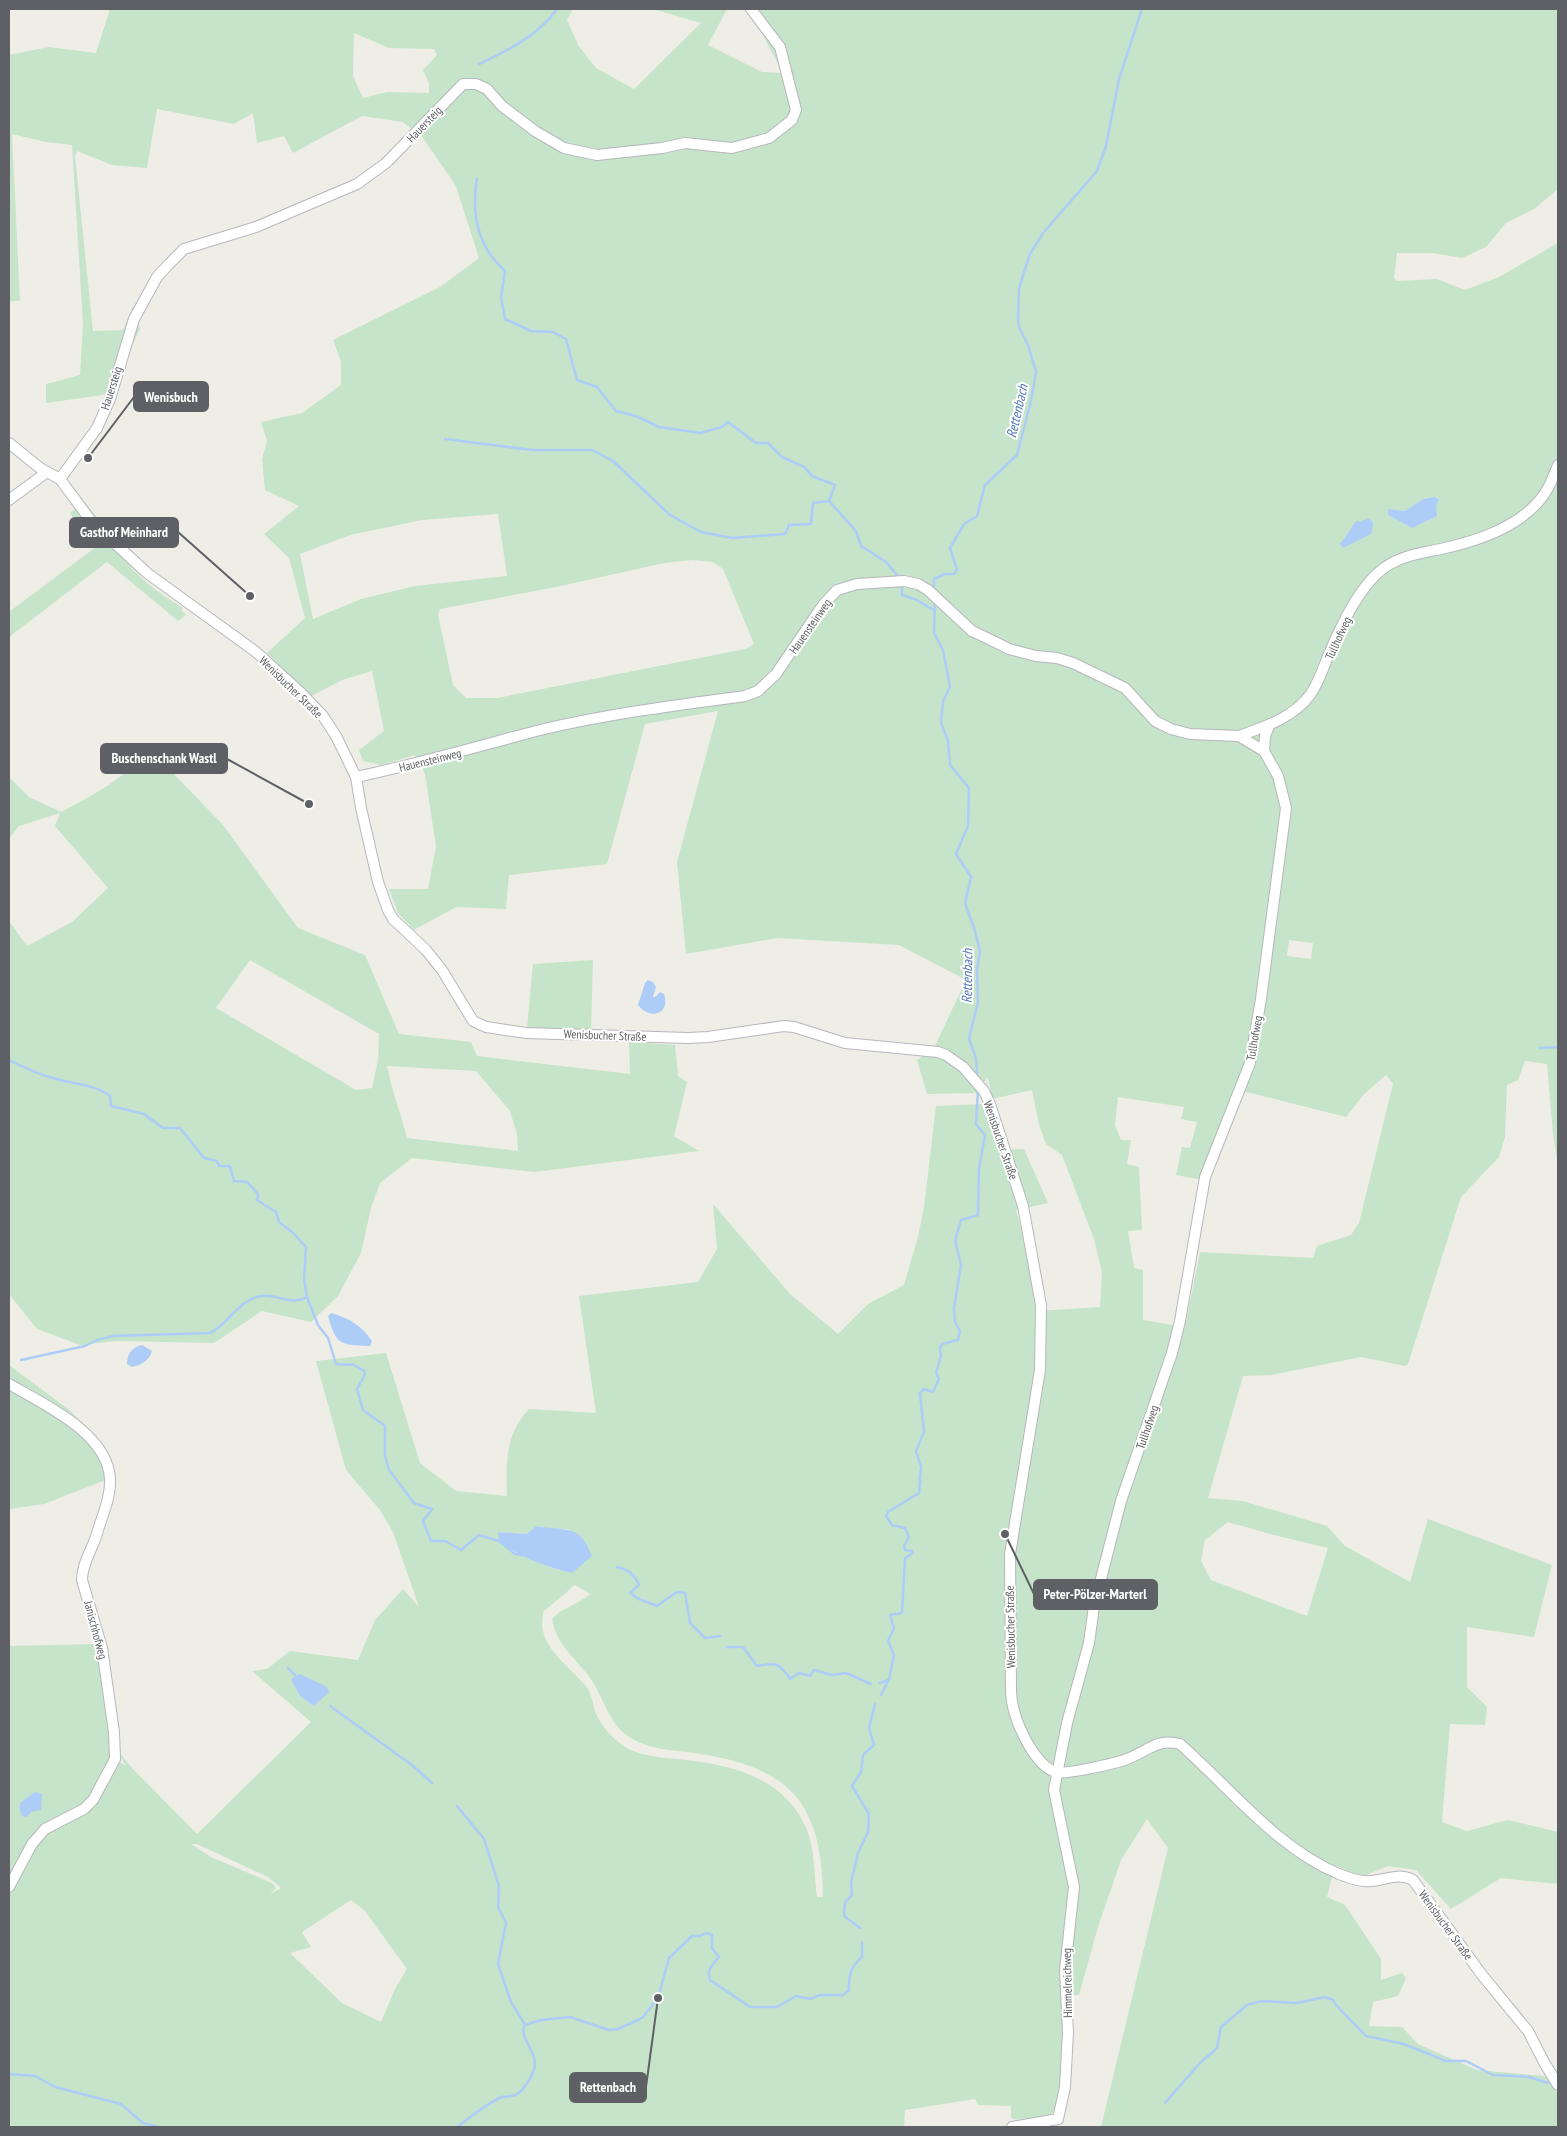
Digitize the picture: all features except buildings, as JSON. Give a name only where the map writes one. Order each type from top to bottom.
[{"type":"street","name":"Hauersteig","points":[[60,479],[97,428],[110,399],[134,319],[157,277],[184,249],[256,226],[357,184],[386,163],[463,84],[476,84],[487,89],[502,106],[535,131],[564,148],[597,155],[662,148],[685,143],[732,148],[769,138],[792,120],[796,110],[780,47],[751,9]]},
{"type":"street","name":"Wenisbucher Straße","points":[[9,443],[47,472],[60,479],[91,521],[147,573],[256,652],[323,716],[336,736],[356,777],[378,882],[388,910],[393,918],[426,950],[442,970],[469,1016],[477,1024],[501,1031],[526,1034],[688,1038],[708,1037],[773,1026],[794,1027],[829,1040],[846,1043],[938,1052],[954,1060],[974,1079],[984,1091],[990,1104],[1022,1206],[1042,1319],[1039,1379],[1010,1554],[1012,1708],[1023,1736],[1044,1765],[1057,1773],[1101,1766],[1127,1759],[1157,1744],[1169,1741],[1180,1744],[1265,1825],[1307,1856],[1331,1870],[1364,1881],[1396,1876],[1413,1880],[1482,1975],[1528,2031],[1558,2085]]},
{"type":"street","name":"Tullhofweg","points":[[1269,726],[1290,713],[1309,696],[1318,682],[1349,614],[1371,581],[1383,568],[1412,554],[1473,540],[1514,521],[1531,509],[1543,496],[1558,465]]},
{"type":"street","points":[[9,500],[47,472]]},
{"type":"street","name":"Hauensteinweg","points":[[356,777],[420,764],[541,730],[656,708],[746,696],[758,691],[776,674],[826,601],[837,590],[857,584],[904,581],[918,584],[928,590],[972,631],[1009,649],[1073,663],[1125,688],[1155,721],[1171,729],[1190,734],[1239,736],[1269,726]]},
{"type":"street","points":[[1264,751],[1265,736],[1269,726]]},
{"type":"street","name":"Hauensteinweg","points":[[1239,736],[1264,751]]},
{"type":"street","name":"Tullhofweg","points":[[1057,1773],[1067,1723],[1089,1643],[1094,1606],[1122,1501],[1172,1353],[1178,1329],[1205,1177],[1250,1063],[1261,999],[1286,808],[1278,776],[1264,751]]},
{"type":"street","name":"Janischhofweg","points":[[9,1384],[66,1417],[89,1436],[106,1460],[110,1481],[109,1494],[96,1539],[82,1572],[82,1580],[102,1648],[114,1732],[115,1759],[94,1800],[84,1809],[45,1829],[32,1844],[9,1887]]},
{"type":"street","name":"Himmelreichweg","points":[[1012,2127],[1058,2119],[1065,2087],[1068,2033],[1065,1970],[1074,1887],[1054,1790],[1057,1773]]},
{"type":"green space","points":[[110,9],[573,9],[567,20],[578,45],[596,68],[634,89],[701,23],[653,9],[727,9],[708,45],[762,72],[783,73],[749,9],[1558,9],[1558,189],[1534,209],[1506,223],[1486,247],[1462,258],[1432,253],[1397,253],[1394,278],[1397,281],[1437,279],[1465,290],[1499,277],[1558,243],[1558,1167],[1547,1064],[1525,1061],[1518,1080],[1507,1085],[1505,1137],[1499,1157],[1461,1197],[1408,1364],[1405,1366],[1361,1357],[1271,1375],[1243,1376],[1208,1498],[1243,1501],[1327,1526],[1345,1546],[1410,1582],[1428,1519],[1552,1565],[1534,1637],[1467,1627],[1467,1687],[1487,1707],[1485,1725],[1450,1724],[1442,1822],[1467,1831],[1508,1820],[1558,1832],[1558,1884],[1501,1878],[1451,1909],[1416,1870],[1388,1866],[1361,1877],[1335,1865],[1327,1897],[1345,1905],[1381,1959],[1381,1980],[1402,1973],[1406,1978],[1398,1996],[1373,2002],[1369,2026],[1402,2027],[1418,2044],[1477,2070],[1545,2076],[1558,2094],[1558,2127],[1101,2127],[1168,1848],[1147,1819],[1121,1860],[1098,1927],[1079,1995],[1061,1996],[1064,2057],[1061,2091],[1058,2104],[1052,2113],[1043,2118],[1021,2120],[1011,2118],[1011,2106],[978,2105],[975,2099],[905,2110],[904,2127],[9,2127],[9,1646],[98,1644],[115,1759],[126,1766],[117,1750],[133,1769],[197,1834],[311,1722],[252,1671],[267,1669],[290,1651],[358,1660],[375,1620],[403,1589],[419,1607],[393,1532],[380,1510],[346,1470],[316,1361],[386,1353],[420,1463],[456,1491],[507,1496],[507,1460],[511,1439],[521,1419],[529,1409],[596,1413],[579,1296],[698,1282],[717,1249],[713,1204],[790,1294],[838,1334],[868,1304],[904,1285],[918,1237],[924,1207],[936,1106],[983,1104],[998,1150],[1024,1149],[1048,1203],[1016,1210],[1031,1267],[1038,1311],[1100,1307],[1102,1272],[1094,1239],[1062,1155],[1046,1144],[1039,1125],[1032,1090],[992,1099],[988,1077],[976,1093],[927,1094],[917,1060],[934,1048],[966,980],[899,945],[777,938],[686,954],[677,862],[718,711],[645,724],[607,864],[509,875],[506,909],[456,907],[414,930],[398,913],[389,889],[428,889],[436,846],[425,774],[420,764],[417,764],[415,755],[381,765],[363,761],[359,750],[384,731],[372,671],[342,680],[311,696],[267,653],[305,618],[289,558],[264,534],[299,506],[265,490],[262,459],[267,441],[261,422],[302,413],[341,385],[341,361],[333,340],[440,287],[479,258],[456,186],[423,138],[403,122],[362,116],[293,153],[284,136],[257,143],[253,113],[234,124],[157,109],[147,168],[112,165],[77,151],[75,156],[93,331],[123,330],[133,306],[140,329],[128,354],[117,393],[46,403],[46,384],[80,375],[83,324],[72,145],[46,142],[12,134],[20,301],[9,301],[9,55],[49,47],[96,53]],"holes":[[[354,33],[389,48],[434,49],[437,55],[423,70],[429,84],[429,93],[387,92],[363,98],[353,76]],[[1435,497],[1412,528],[1388,515],[1388,509],[1405,511],[1423,499]],[[498,514],[507,576],[415,586],[361,599],[313,619],[300,554],[350,535],[422,520]],[[692,560],[713,562],[723,569],[754,644],[745,649],[497,698],[466,698],[453,685],[438,615],[440,609],[556,587],[664,563]],[[1289,940],[1313,943],[1311,959],[1287,956]],[[1386,1075],[1393,1084],[1359,1223],[1351,1235],[1317,1246],[1313,1258],[1200,1252],[1185,1327],[1143,1320],[1143,1270],[1134,1268],[1128,1231],[1142,1230],[1139,1167],[1127,1164],[1131,1140],[1121,1140],[1115,1125],[1118,1097],[1184,1107],[1181,1119],[1197,1122],[1190,1148],[1182,1147],[1176,1175],[1208,1181],[1243,1091],[1346,1117],[1364,1094]],[[1228,1522],[1328,1548],[1307,1616],[1211,1580],[1201,1561],[1205,1540]],[[536,1526],[551,1529],[569,1529],[572,1573],[552,1568],[511,1551],[498,1532],[527,1534]],[[575,1585],[590,1594],[552,1619],[561,1643],[588,1675],[616,1724],[629,1737],[645,1745],[727,1759],[755,1768],[777,1779],[794,1794],[807,1813],[816,1836],[821,1864],[823,1897],[817,1897],[810,1838],[798,1814],[788,1800],[761,1780],[745,1773],[712,1764],[642,1754],[622,1745],[612,1737],[600,1722],[587,1687],[549,1646],[542,1629],[543,1612]],[[191,1844],[197,1844],[268,1877],[281,1888],[270,1894],[276,1888],[272,1883],[211,1857]],[[351,1900],[365,1911],[407,1969],[395,1989],[381,2022],[342,2003],[290,1953],[311,1947],[302,1932]]]},
{"type":"green space","points":[[73,487],[102,524],[125,546],[120,553],[140,577],[156,591],[183,608],[181,610],[186,615],[178,621],[107,562],[9,637],[9,612],[96,547],[70,513],[75,509]]},
{"type":"green space","points":[[149,748],[223,825],[298,928],[365,955],[399,1034],[471,1042],[477,1056],[630,1074],[629,1042],[675,1045],[678,1076],[687,1082],[674,1136],[699,1151],[534,1172],[412,1158],[380,1183],[371,1208],[361,1253],[338,1296],[311,1322],[262,1311],[214,1343],[116,1341],[80,1345],[37,1329],[9,1294],[9,921],[27,946],[72,922],[108,888],[55,826],[60,813],[19,826],[9,839],[9,777],[29,797],[61,812],[109,785],[140,759]],"holes":[[[250,960],[379,1034],[378,1060],[372,1088],[356,1090],[216,1008]],[[387,1066],[476,1071],[510,1111],[517,1134],[518,1151],[407,1138]]]},
{"type":"green space","points":[[593,960],[591,1030],[527,1028],[533,964]]},
{"type":"green space","points":[[9,1365],[68,1409],[97,1437],[114,1471],[103,1481],[44,1504],[9,1509]]},
{"type":"water","points":[[1435,497],[1439,500],[1436,506],[1437,516],[1412,528],[1388,515],[1388,509],[1405,511],[1423,499]]},
{"type":"water","points":[[1367,518],[1373,524],[1371,534],[1343,548],[1340,544],[1356,521],[1361,522]]},
{"type":"water","points":[[648,980],[653,982],[656,987],[653,997],[660,992],[664,994],[664,1007],[658,1013],[648,1013],[638,1005],[645,983]]},
{"type":"water","points":[[331,1313],[344,1317],[359,1327],[372,1341],[370,1346],[341,1342],[331,1326],[328,1316]]},
{"type":"water","points":[[142,1345],[152,1351],[149,1357],[145,1362],[132,1367],[127,1364],[131,1352],[135,1347]]},
{"type":"water","points":[[536,1526],[570,1530],[576,1533],[587,1545],[592,1556],[572,1573],[533,1561],[499,1541],[498,1532],[527,1534]]},
{"type":"water","points":[[300,1674],[327,1687],[329,1692],[314,1706],[300,1696],[291,1679]]},
{"type":"water","points":[[35,1792],[42,1794],[41,1810],[31,1812],[27,1817],[22,1816],[19,1807],[21,1802]]},
{"type":"waterway","points":[[479,64],[511,48],[532,34],[557,9]]},
{"type":"waterway","name":"Rettenbach","points":[[934,590],[934,579],[945,574],[954,574],[957,570],[950,548],[964,524],[977,516],[985,485],[1017,455],[1031,401],[1036,372],[1028,345],[1019,327],[1019,288],[1030,254],[1043,233],[1097,171],[1106,146],[1119,79],[1142,9]]},
{"type":"waterway","points":[[477,179],[475,205],[478,229],[488,251],[505,271],[501,297],[505,319],[531,331],[553,332],[566,339],[577,380],[597,387],[616,411],[636,416],[659,427],[700,433],[722,427],[728,422],[756,443],[768,443],[782,457],[804,467],[812,476],[835,485],[829,501],[856,531],[861,546],[886,562],[897,575]]},
{"type":"waterway","points":[[445,439],[532,450],[592,450],[613,461],[670,515],[701,532],[732,538],[785,534],[789,525],[811,524],[813,503],[828,501]]},
{"type":"waterway","points":[[902,586],[902,595],[917,600],[935,611]]},
{"type":"waterway","name":"Rettenbach","points":[[935,601],[934,633],[943,650],[950,687],[943,701],[941,723],[948,741],[950,765],[969,788],[968,826],[956,854],[971,877],[965,903],[980,951],[977,970],[978,1002],[969,1039],[976,1058],[977,1077]]},
{"type":"waterway","points":[[1540,1048],[1558,1047]]},
{"type":"waterway","points":[[9,1060],[41,1074],[104,1092],[110,1096],[111,1106],[144,1114],[163,1128],[180,1128],[204,1158],[217,1161],[219,1166],[230,1166],[234,1181],[247,1182],[258,1194],[257,1200],[276,1212],[279,1222],[306,1247],[304,1279],[307,1297],[318,1325],[328,1338],[336,1364],[354,1365],[364,1371],[365,1375],[357,1389],[363,1410],[385,1426],[385,1456],[389,1470],[414,1503],[432,1509],[423,1521],[431,1541],[445,1541],[461,1550],[479,1535],[499,1541],[515,1554],[530,1556]]},
{"type":"waterway","name":"Rettenbach","points":[[881,1695],[889,1679],[894,1655],[888,1641],[894,1628],[890,1615],[902,1613],[905,1558],[913,1553],[912,1551],[905,1550],[904,1546],[909,1537],[905,1528],[892,1525],[886,1516],[888,1512],[919,1493],[921,1467],[916,1451],[924,1432],[920,1393],[924,1389],[933,1392],[939,1379],[936,1373],[941,1356],[940,1348],[942,1344],[958,1340],[960,1331],[955,1322],[954,1308],[961,1265],[955,1240],[961,1220],[978,1215],[979,1169],[985,1135],[976,1124],[978,1088]]},
{"type":"waterway","points":[[21,1360],[85,1346],[97,1340],[113,1336],[210,1333],[253,1298],[267,1296],[295,1300],[307,1297]]},
{"type":"waterway","points":[[617,1567],[631,1573],[637,1581],[639,1585],[630,1593],[639,1599],[657,1606],[677,1592],[685,1593],[690,1623],[705,1638],[721,1636]]},
{"type":"waterway","points":[[727,1647],[743,1647],[757,1666],[776,1665],[790,1679],[799,1673],[810,1676],[814,1670],[832,1675],[846,1673],[871,1684]]},
{"type":"waterway","points":[[288,1668],[297,1677]]},
{"type":"waterway","name":"Rettenbach","points":[[880,1683],[888,1680]]},
{"type":"waterway","name":"Rettenbach","points":[[860,1928],[844,1916],[845,1902],[852,1895],[851,1883],[858,1853],[868,1832],[869,1814],[852,1786],[861,1772],[863,1755],[874,1745],[869,1728],[875,1704]]},
{"type":"waterway","points":[[330,1706],[412,1765],[432,1783]]},
{"type":"waterway","points":[[457,1806],[484,1839],[499,1886],[498,1907],[506,1923],[498,1964],[511,2002],[525,2025]]},
{"type":"waterway","name":"Rettenbach","points":[[457,2127],[497,2099],[517,2094],[529,2081],[533,2073],[535,2060],[525,2038],[523,2029],[525,2025],[541,2020],[570,2017],[609,2030],[618,2029],[638,2020],[643,2017],[658,1998],[669,1958],[692,1936],[700,1936],[706,1933],[712,1935],[712,1948],[719,1957],[710,1970],[710,1980],[750,2007],[777,2007],[796,1996],[810,1999],[820,1995],[843,1995],[849,1990],[849,1980],[853,1968],[862,1957],[862,1942]]},
{"type":"waterway","points":[[1165,2103],[1200,2063],[1217,2048],[1221,2027],[1247,2005],[1262,2001],[1297,2003],[1325,1997],[1333,2000],[1366,2036],[1404,2044],[1446,2061],[1466,2061],[1493,2075],[1529,2077],[1548,2083]]},
{"type":"waterway","points":[[9,2074],[35,2076],[55,2087],[121,2104],[143,2123],[158,2127]]},
{"type":"place","name":"Wenisbuch","points":[[88,458]]},
{"type":"place","name":"Gasthof Meinhard","points":[[250,596]]},
{"type":"place","name":"Buschenschank Wastl","points":[[309,804]]},
{"type":"place","name":"Peter-Pölzer-Marterl","points":[[1005,1534]]},
{"type":"place","name":"Rettenbach","points":[[658,1998]]}]
